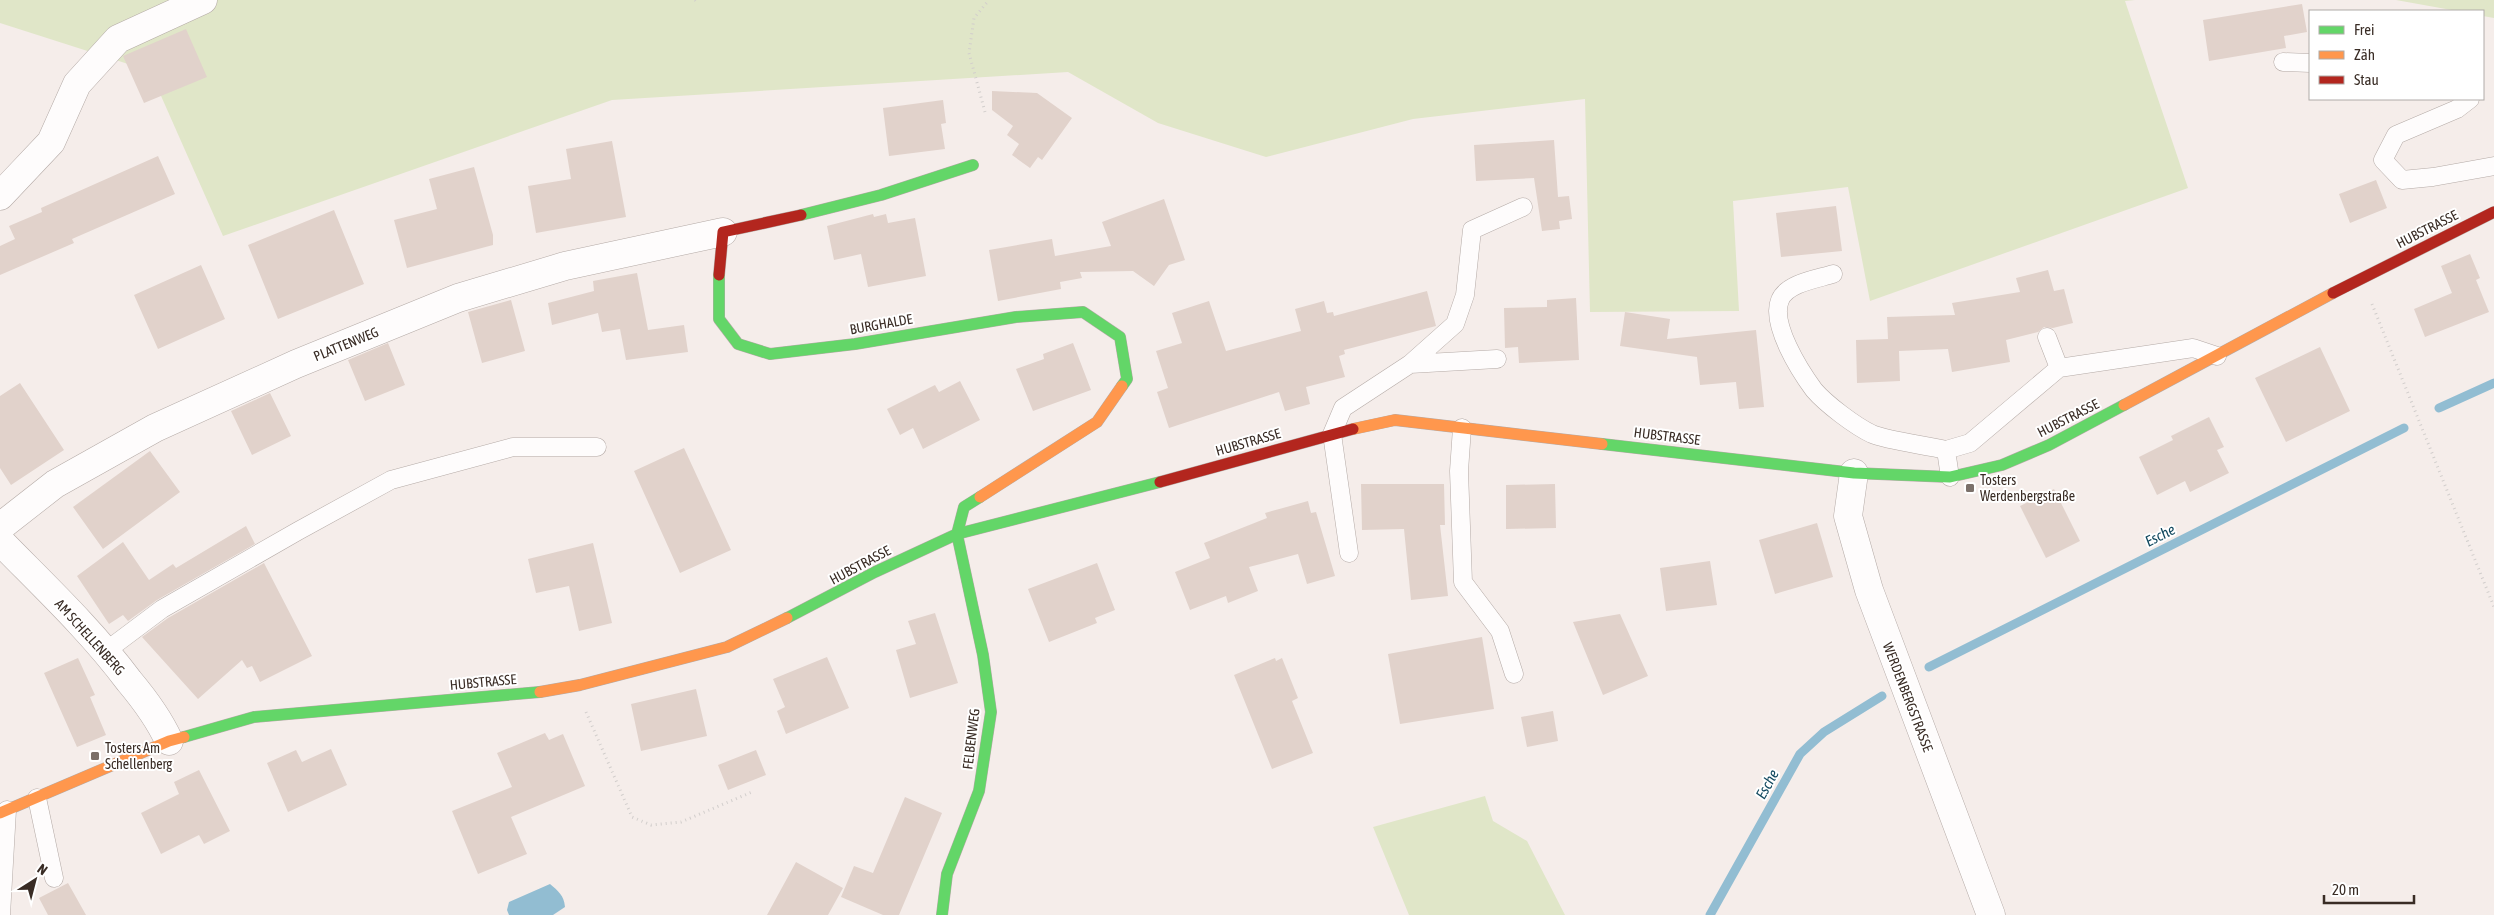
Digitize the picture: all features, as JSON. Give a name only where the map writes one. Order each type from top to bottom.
[{"type":"street","points":[[0,196],[51,142],[77,84],[118,39],[202,0]]},
{"type":"street","points":[[723,232],[806,216],[899,191],[973,165]]},
{"type":"street","name":"HUBSTRASSE","points":[[3,812],[169,741],[254,717],[537,693],[580,685],[727,647],[822,602],[874,572],[957,534],[1003,520],[1130,490],[1332,434],[1395,420],[1854,473],[1950,478],[2002,465],[2049,445],[2362,278],[2494,212]]},
{"type":"street","name":"PLATTENWEG","points":[[0,527],[55,484],[155,428],[332,350],[458,298],[556,268],[723,232]]},
{"type":"street","name":"BURGHALDE","points":[[723,232],[719,271],[719,319],[738,344],[770,354],[855,344],[1016,317],[1083,312],[1120,337],[1127,379],[1097,422],[964,507],[957,534]]},
{"type":"street","name":"WERDENBERGSTRASSE","points":[[1854,473],[1848,516],[1869,590],[1991,915]]},
{"type":"street","name":"FELBENWEG","points":[[942,915],[947,874],[979,791],[991,712],[983,655],[957,534]]},
{"type":"street","name":"AM SCHELLENBERG","points":[[0,541],[106,651],[150,707],[169,741]]},
{"type":"lane","points":[[2283,62],[2309,63]]},
{"type":"lane","points":[[2469,100],[2457,109],[2396,135],[2383,160],[2402,180],[2433,178],[2494,166]]},
{"type":"lane","points":[[1349,553],[1332,434],[1343,408],[1410,364],[1455,324],[1465,295],[1472,230],[1523,207]]},
{"type":"lane","points":[[1833,274],[1789,289],[1780,300],[1778,315],[1789,350],[1815,391],[1841,414],[1872,434],[1946,450],[1970,443],[2059,368],[2192,348],[2217,356]]},
{"type":"lane","points":[[2047,337],[2059,368]]},
{"type":"lane","points":[[1410,364],[1497,359]]},
{"type":"lane","points":[[1462,428],[1459,471],[1463,582],[1500,631],[1514,674]]},
{"type":"lane","points":[[106,651],[162,610],[298,531],[391,480],[513,447],[596,447]]},
{"type":"lane","points":[[1946,450],[1950,478]]},
{"type":"lane","points":[[37,798],[54,878]]},
{"type":"lane","points":[[1,915],[3,812]]},
{"type":"path","points":[[985,112],[969,54],[974,18],[989,0]]},
{"type":"path","points":[[2362,278],[2494,607]]},
{"type":"path","points":[[580,685],[588,720],[632,817],[651,825],[681,822],[752,792]]},
{"type":"green space","points":[[0,0],[2135,0],[2125,1],[2188,188],[1870,301],[1848,187],[1733,201],[1739,311],[1590,312],[1585,99],[1413,119],[1266,157],[1158,123],[1068,72],[612,100],[223,236],[150,71],[0,23]]},
{"type":"green space","points":[[2396,0],[2494,0],[2494,18],[2484,16],[2484,10],[2451,10]]},
{"type":"green space","points":[[1485,796],[1493,821],[1527,841],[1565,915],[1409,915],[1373,827]]},
{"type":"water","points":[[550,884],[562,896],[565,907],[553,915],[509,915],[507,910],[509,902]]},
{"type":"building","points":[[2302,4],[2307,32],[2284,36],[2286,48],[2209,61],[2203,20]]},
{"type":"building","points":[[186,29],[207,77],[144,103],[123,56]]},
{"type":"building","points":[[992,91],[1037,93],[1072,118],[1042,160],[1038,157],[1030,168],[1012,155],[1019,144],[1007,135],[1013,126],[992,110]]},
{"type":"building","points":[[943,100],[946,123],[941,124],[945,149],[889,156],[883,108]]},
{"type":"building","points":[[1554,140],[1558,197],[1569,196],[1572,219],[1559,221],[1560,229],[1542,231],[1534,178],[1476,181],[1474,145]]},
{"type":"building","points":[[612,141],[626,217],[536,233],[528,186],[571,179],[566,149]]},
{"type":"building","points":[[158,156],[175,194],[72,239],[74,243],[0,275],[0,246],[15,239],[9,226],[42,212],[41,208]]},
{"type":"building","points":[[474,167],[493,235],[493,245],[407,268],[394,220],[437,209],[429,179]]},
{"type":"building","points":[[2376,180],[2387,208],[2350,223],[2339,194]]},
{"type":"building","points":[[1164,199],[1185,260],[1169,265],[1154,286],[1133,271],[1080,272],[1082,278],[1060,282],[1061,289],[998,301],[989,250],[1052,239],[1055,256],[1111,246],[1102,222]]},
{"type":"building","points":[[1836,206],[1842,251],[1781,257],[1776,213]]},
{"type":"building","points":[[334,210],[364,284],[278,319],[248,245]]},
{"type":"building","points":[[873,214],[874,217],[886,214],[888,223],[915,218],[926,276],[868,287],[861,254],[834,260],[827,226]]},
{"type":"building","points":[[2470,254],[2480,278],[2476,280],[2489,312],[2425,337],[2414,309],[2452,293],[2441,266]]},
{"type":"building","points":[[201,265],[225,319],[158,349],[134,295]]},
{"type":"building","points":[[2048,270],[2054,291],[2064,289],[2073,323],[2053,328],[2044,327],[2038,332],[2006,340],[2010,362],[1952,372],[1948,349],[1899,351],[1900,381],[1857,383],[1856,340],[1888,339],[1887,317],[1955,315],[1952,303],[2020,292],[2016,278]]},
{"type":"building","points":[[637,273],[648,330],[684,325],[688,352],[626,360],[620,329],[602,332],[598,313],[552,325],[548,303],[594,291],[593,281]]},
{"type":"building","points":[[1427,291],[1436,326],[1344,350],[1345,354],[1339,356],[1345,377],[1306,387],[1310,404],[1285,411],[1279,392],[1169,428],[1157,392],[1168,388],[1156,351],[1182,343],[1172,313],[1209,301],[1226,351],[1301,331],[1295,309],[1324,301],[1327,313],[1333,312],[1334,316]]},
{"type":"building","points":[[1576,298],[1579,360],[1519,363],[1518,347],[1505,348],[1504,308],[1547,307],[1547,300]]},
{"type":"building","points":[[511,300],[525,351],[482,363],[468,312]]},
{"type":"building","points":[[1625,312],[1670,319],[1667,339],[1756,330],[1764,407],[1739,409],[1736,382],[1700,385],[1697,357],[1620,346]]},
{"type":"building","points":[[388,343],[405,385],[365,401],[348,360]]},
{"type":"building","points":[[1073,343],[1091,390],[1033,411],[1016,369],[1044,359],[1043,354]]},
{"type":"building","points":[[2320,347],[2350,411],[2286,442],[2255,378]]},
{"type":"building","points":[[960,381],[980,420],[923,449],[913,428],[900,435],[887,409],[935,385],[939,392]]},
{"type":"building","points":[[20,383],[64,450],[11,485],[0,468],[0,396]]},
{"type":"building","points":[[270,393],[291,436],[252,455],[231,411]]},
{"type":"building","points":[[2209,417],[2224,447],[2217,450],[2229,473],[2190,492],[2185,481],[2157,495],[2139,457],[2173,440],[2171,436]]},
{"type":"building","points":[[684,448],[731,550],[680,573],[634,471]]},
{"type":"building","points":[[150,451],[180,492],[103,549],[73,507]]},
{"type":"building","points":[[1361,484],[1444,484],[1445,525],[1440,525],[1448,596],[1411,600],[1404,529],[1362,530]]},
{"type":"building","points":[[1555,484],[1556,528],[1506,529],[1506,485]]},
{"type":"building","points":[[2054,489],[2080,541],[2046,558],[2020,506]]},
{"type":"building","points":[[1308,501],[1311,513],[1316,512],[1335,576],[1307,584],[1298,554],[1249,567],[1258,591],[1228,603],[1226,596],[1190,610],[1175,572],[1210,558],[1204,543],[1267,518],[1265,513]]},
{"type":"building","points":[[1817,523],[1833,577],[1775,594],[1759,540]]},
{"type":"building","points":[[246,526],[255,544],[157,600],[128,621],[123,615],[109,624],[77,576],[123,542],[149,580],[173,564],[176,568]]},
{"type":"building","points":[[593,543],[612,623],[579,631],[569,586],[536,593],[528,559]]},
{"type":"building","points":[[1710,561],[1717,605],[1666,611],[1660,568]]},
{"type":"building","points":[[264,563],[312,656],[260,682],[252,666],[247,668],[242,660],[198,699],[142,637],[168,618]]},
{"type":"building","points":[[1097,563],[1115,610],[1095,618],[1097,623],[1049,642],[1028,589]]},
{"type":"building","points":[[935,613],[958,683],[910,698],[896,650],[916,644],[908,621]]},
{"type":"building","points":[[1620,614],[1648,676],[1603,695],[1573,622]]},
{"type":"building","points":[[1482,637],[1494,709],[1400,724],[1388,654]]},
{"type":"building","points":[[827,657],[849,708],[786,734],[777,711],[785,707],[773,679]]},
{"type":"building","points":[[78,658],[95,695],[90,697],[106,735],[77,747],[44,673]]},
{"type":"building","points":[[1275,658],[1276,661],[1282,658],[1298,698],[1292,701],[1313,753],[1272,769],[1234,675]]},
{"type":"building","points":[[696,689],[707,736],[641,751],[631,704]]},
{"type":"building","points":[[1553,711],[1558,741],[1527,747],[1521,717]]},
{"type":"building","points":[[545,733],[549,740],[563,734],[585,786],[511,817],[527,854],[478,874],[452,811],[512,787],[497,753]]},
{"type":"building","points":[[331,749],[347,785],[288,812],[267,763],[296,750],[302,762]]},
{"type":"building","points":[[756,750],[766,775],[728,790],[718,765]]},
{"type":"building","points":[[199,770],[230,831],[204,844],[199,835],[161,854],[141,813],[179,794],[174,782]]},
{"type":"building","points":[[905,797],[942,813],[899,915],[883,915],[841,897],[854,866],[873,873]]},
{"type":"building","points":[[796,862],[843,888],[828,915],[767,915]]},
{"type":"building","points":[[68,883],[86,915],[48,915],[39,898]]},
{"type":"waterway","name":"Esche","points":[[2439,408],[2494,383]]},
{"type":"waterway","name":"Esche","points":[[1929,667],[2404,428]]},
{"type":"waterway","name":"Esche","points":[[1710,915],[1800,754],[1824,732],[1882,696]]},
{"type":"traffic: fast","points":[[801,215],[881,195],[973,165]]},
{"type":"traffic: fast","points":[[719,275],[719,319],[738,344],[770,354],[855,344],[1016,317],[1083,312],[1120,337],[1127,379],[1122,386]]},
{"type":"traffic: fast","points":[[1602,444],[1854,473],[1950,477],[2002,465],[2049,445],[2124,405]]},
{"type":"traffic: fast","points":[[787,618],[875,572],[957,534],[1160,482]]},
{"type":"traffic: fast","points":[[942,915],[947,874],[979,791],[991,712],[983,655],[957,534],[964,507],[980,497]]},
{"type":"traffic: fast","points":[[184,737],[254,717],[540,692]]},
{"type":"traffic: slow","points":[[2124,405],[2333,293]]},
{"type":"traffic: slow","points":[[980,497],[1097,422],[1122,386]]},
{"type":"traffic: slow","points":[[1353,429],[1395,420],[1602,444]]},
{"type":"traffic: slow","points":[[540,692],[580,685],[727,647],[787,618]]},
{"type":"traffic: slow","points":[[0,813],[169,741],[184,737]]},
{"type":"traffic: jam","points":[[2333,293],[2494,212]]},
{"type":"traffic: jam","points":[[719,275],[723,232],[801,215]]},
{"type":"traffic: jam","points":[[1160,482],[1353,429]]},
{"type":"place","name":"Tosters Werdenbergstraße","points":[[1970,488]]},
{"type":"place","name":"Tosters Am Schellenberg","points":[[95,756]]}]
